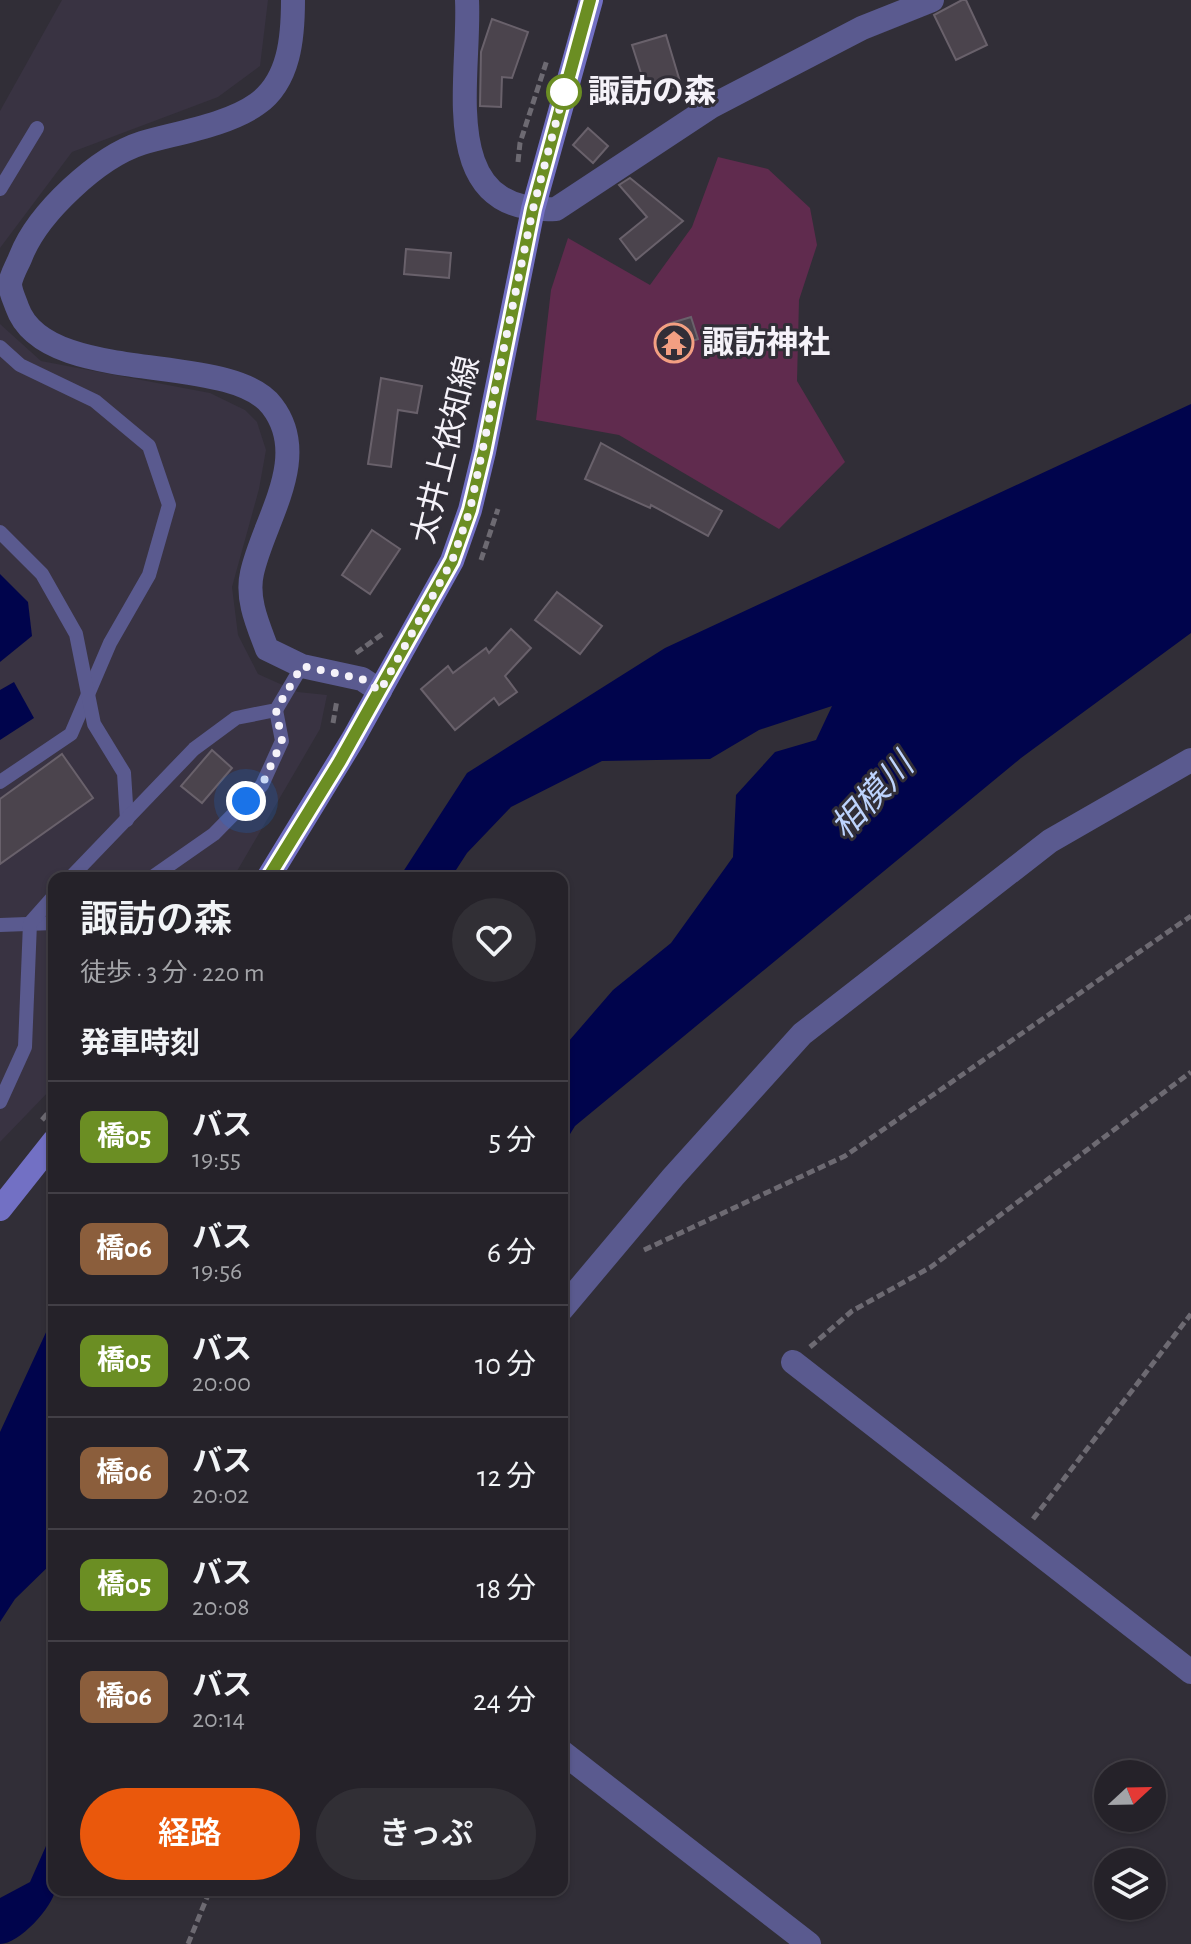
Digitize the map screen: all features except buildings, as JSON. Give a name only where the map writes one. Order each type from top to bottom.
[{"type":"main road","name":"太井上依知線","points":[[272,872],[380,691],[452,561],[470,510],[533,209],[591,0]]},
{"type":"main road","points":[[0,1209],[48,1149]]},
{"type":"street","points":[[293,0],[293,44],[277,81],[257,104],[212,123],[138,145],[76,182],[28,239],[10,285],[22,320],[66,352],[242,385],[272,405],[287,443],[283,487],[251,574],[253,613],[267,649],[302,666],[362,679],[380,691]]},
{"type":"street","points":[[467,0],[466,143],[478,177],[499,199],[533,209],[556,209],[712,106],[862,28],[932,0]]},
{"type":"street","points":[[568,1302],[673,1177],[802,1034],[1050,841],[1191,760]]},
{"type":"street","points":[[793,1362],[1191,1672]]},
{"type":"street","points":[[568,1757],[809,1944]]},
{"type":"lane","points":[[0,189],[37,128]]},
{"type":"lane","points":[[0,347],[20,365],[95,401],[149,446],[169,505],[149,575],[110,643],[71,734],[0,782]]},
{"type":"lane","points":[[0,532],[42,574],[76,634],[94,724],[124,773],[127,820]]},
{"type":"lane","points":[[160,872],[214,834],[262,785],[282,741],[276,710],[302,666]]},
{"type":"lane","points":[[76,872],[194,749],[236,718],[276,710]]},
{"type":"lane","points":[[0,1102],[25,1047],[24,994],[30,923],[48,903]]},
{"type":"lane","points":[[0,925],[48,923]]},
{"type":"path","points":[[356,653],[385,632]]},
{"type":"path","points":[[639,1252],[845,1156],[1191,916]]},
{"type":"path","points":[[793,1362],[852,1311],[931,1267],[1191,1072]]},
{"type":"path","points":[[1018,1538],[1191,1314]]},
{"type":"path","points":[[188,1944],[208,1896]]},
{"type":"shaded area","points":[[62,0],[268,0],[260,66],[218,97],[72,152],[0,248],[0,111]]},
{"type":"shaded area","points":[[718,157],[768,169],[810,208],[817,245],[799,300],[797,381],[845,462],[779,529],[619,435],[536,420],[551,290],[568,238],[650,285],[692,227]]},
{"type":"shaded area","points":[[0,324],[41,361],[210,393],[245,410],[257,422],[266,450],[259,489],[232,587],[238,635],[258,674],[298,692],[327,695],[320,729],[237,872],[48,872],[48,1092],[0,1142]]},
{"type":"water","name":"相模川","points":[[1191,404],[1191,633],[1021,758],[575,1126],[568,1137],[568,1042],[613,990],[671,943],[733,857],[736,795],[775,752],[816,740],[832,706],[759,730],[710,759],[602,761],[511,807],[467,853],[456,870],[462,872],[403,872],[467,773],[665,648]]},
{"type":"water","points":[[0,574],[28,602],[32,636],[0,662]]},
{"type":"water","points":[[14,682],[34,718],[0,740],[0,690]]},
{"type":"water","points":[[48,1328],[48,1567],[15,1599],[0,1622],[0,1432]]},
{"type":"water","points":[[48,1842],[48,1896],[53,1897],[42,1915],[25,1931],[0,1944],[0,1898],[30,1882]]},
{"type":"bus line","name":"橋05","points":[[272,872],[340,761],[452,561],[470,510],[484,452],[533,209],[590,0]]},
{"type":"place","name":"諏訪の森","points":[[564,92]]},
{"type":"place","name":"諏訪神社","points":[[674,343]]},
{"type":"route","points":[[246,801],[262,785],[282,741],[276,710],[302,666],[362,679],[380,691],[452,561],[470,510],[484,452],[533,209],[564,92]]}]
